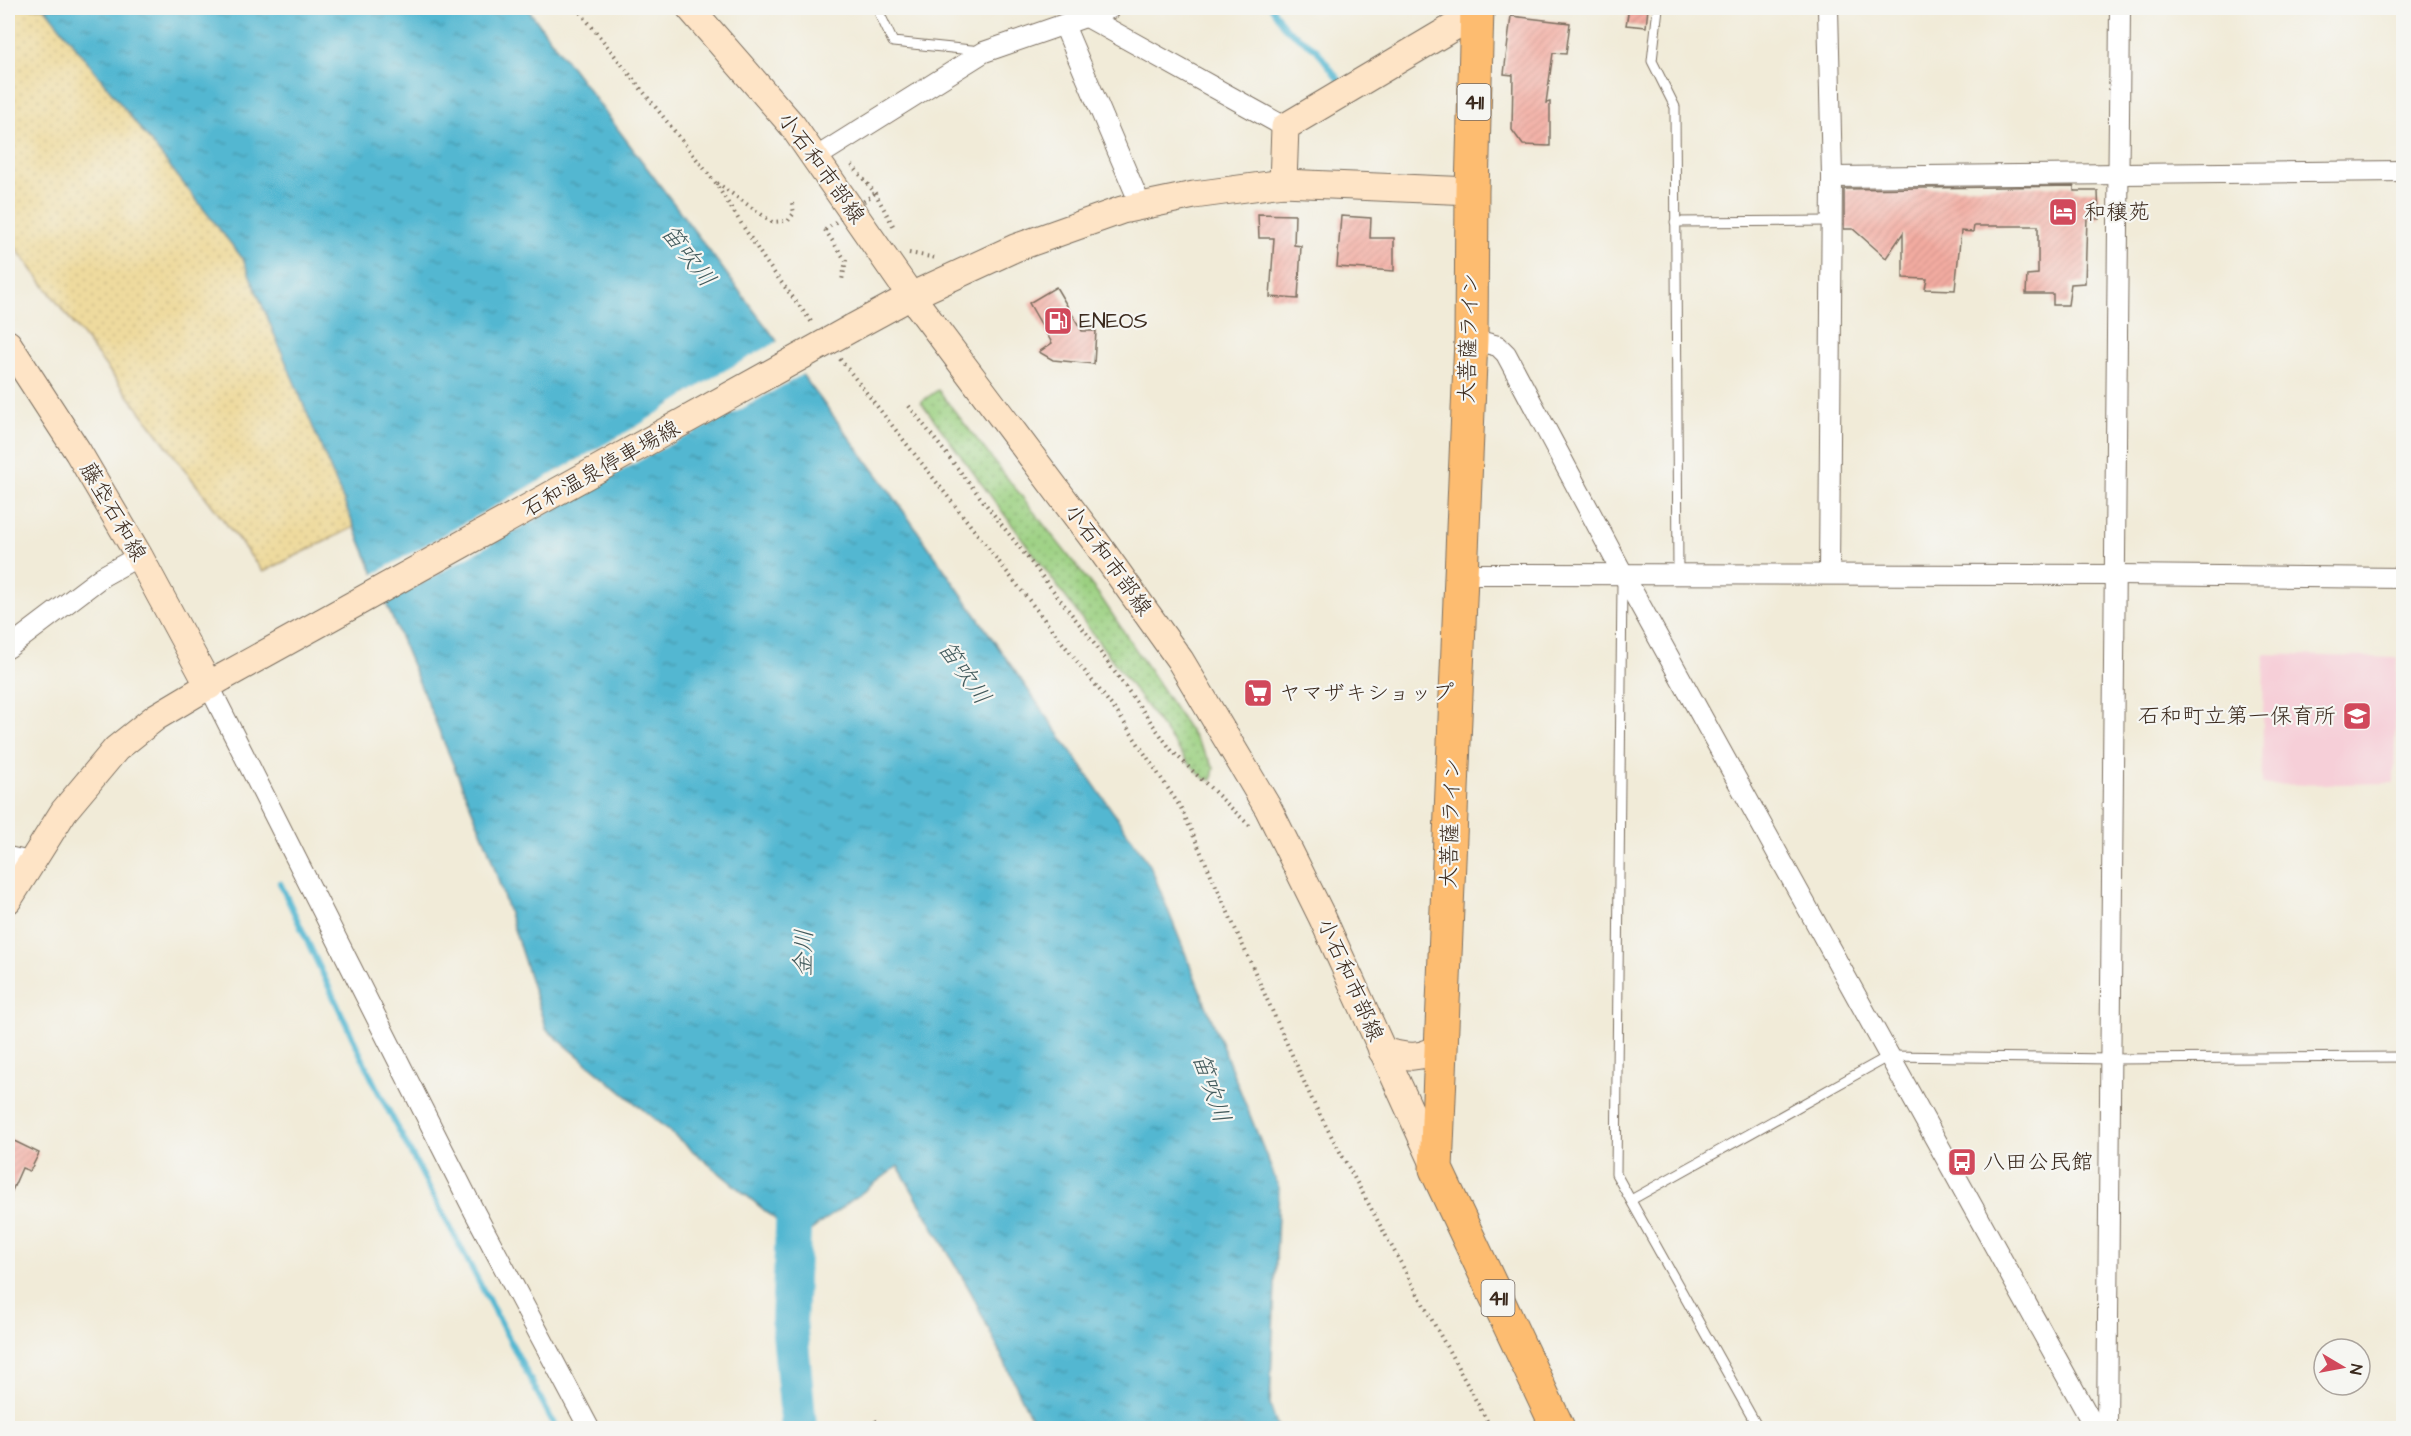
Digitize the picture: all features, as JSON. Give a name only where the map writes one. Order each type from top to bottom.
[{"type":"highway","name":"411","points":[[1472,191],[1477,10]]},
{"type":"highway","name":"大菩薩ライン","points":[[1472,191],[1471,339],[1436,1169],[1558,1428]]},
{"type":"main road","name":"小石和市部線","points":[[690,8],[792,125],[911,296],[1095,541],[1180,660],[1268,808],[1322,917],[1436,1169]]},
{"type":"main road","points":[[1283,183],[1285,127],[1477,10]]},
{"type":"main road","name":"石和温泉停車場線","points":[[8,900],[19,859],[64,811],[116,749],[156,717],[911,296],[1015,248],[1122,210],[1194,195],[1283,183],[1472,191]]},
{"type":"main road","name":"藤垈石和線","points":[[8,344],[78,452],[134,559],[216,682]]},
{"type":"main road","points":[[1382,1051],[1415,1058],[1433,1052],[1443,1044]]},
{"type":"street","points":[[815,158],[984,52],[1064,25],[1082,12],[1112,8]]},
{"type":"street","points":[[1828,8],[1832,177],[1829,574]]},
{"type":"street","points":[[2107,1428],[2120,8]]},
{"type":"street","points":[[1082,12],[1285,127]]},
{"type":"street","points":[[1064,25],[1142,206]]},
{"type":"street","points":[[1832,177],[2403,171]]},
{"type":"street","points":[[1471,339],[1498,346],[1506,354],[1623,574],[2095,1428]]},
{"type":"street","points":[[8,648],[103,576],[134,559]]},
{"type":"street","points":[[1460,574],[2403,578]]},
{"type":"street","points":[[216,682],[475,1213],[589,1428]]},
{"type":"lane","points":[[877,8],[893,42],[984,52]]},
{"type":"lane","points":[[1658,8],[1652,61],[1675,107],[1678,574]]},
{"type":"lane","points":[[1676,222],[1831,221]]},
{"type":"lane","points":[[1623,574],[1616,1174],[1758,1428]]},
{"type":"lane","points":[[1631,1200],[1889,1056],[2112,1059],[2403,1057]]},
{"type":"path","points":[[577,8],[714,181],[766,261],[814,325]]},
{"type":"path","points":[[1619,8],[1627,9]]},
{"type":"path","points":[[852,165],[875,193],[898,233]]},
{"type":"path","points":[[714,181],[772,222],[788,221],[794,213],[792,203]]},
{"type":"path","points":[[842,280],[846,261],[825,230],[875,193]]},
{"type":"path","points":[[903,243],[909,253]]},
{"type":"path","points":[[835,353],[1119,715],[1181,808],[1315,1106],[1491,1428]]},
{"type":"path","points":[[909,406],[1087,634],[1172,751],[1254,831]]},
{"type":"path","points":[[875,1420],[880,1428]]},
{"type":"shaded area","points":[[2264,654],[2397,658],[2394,783],[2262,785]]},
{"type":"green space","points":[[938,390],[1100,596],[1214,767],[1212,780],[1205,779],[1187,761],[921,402]]},
{"type":"sand","points":[[8,8],[392,8],[660,376],[263,572],[8,238]]},
{"type":"water","name":"笛吹川","points":[[45,8],[527,8],[891,493],[1150,865],[1279,1188],[1270,1405],[1278,1428],[1036,1428],[971,1292],[898,1166],[799,1239],[546,1029],[488,848],[243,259]]},
{"type":"pier","points":[[780,340],[805,373],[738,411],[655,452],[384,604],[372,575],[639,425],[715,376]]},
{"type":"building","points":[[1629,8],[1648,8],[1646,27],[1626,25]]},
{"type":"building","points":[[1511,16],[1570,23],[1566,54],[1553,53],[1546,103],[1550,102],[1550,146],[1523,145],[1512,130],[1513,75],[1504,74]]},
{"type":"building","points":[[2074,186],[2074,191],[2098,191],[2099,219],[2087,218],[2085,283],[2071,284],[2068,305],[2053,305],[2053,294],[2026,294],[2027,275],[2038,274],[2038,226],[1974,226],[1973,232],[1961,231],[1955,290],[1925,289],[1927,279],[1903,278],[1903,233],[1886,258],[1853,229],[1844,229],[1844,189]]},
{"type":"building","points":[[1258,214],[1295,215],[1294,245],[1301,246],[1298,299],[1270,297],[1274,238],[1259,238]]},
{"type":"building","points":[[1341,216],[1371,218],[1370,238],[1394,238],[1394,271],[1337,267]]},
{"type":"building","points":[[1056,287],[1082,331],[1096,331],[1094,364],[1053,360],[1039,352],[1052,343],[1029,303]]},
{"type":"building","points":[[8,1138],[39,1153],[30,1171],[22,1168],[8,1200]]},
{"type":"waterway","points":[[1272,8],[1285,28],[1316,49],[1342,84]]},
{"type":"waterway","points":[[280,883],[374,1083],[556,1428]]},
{"type":"waterway","name":"金川","points":[[795,1184],[789,1322],[799,1428]]},
{"type":"place","name":"和穣苑","points":[[2063,212]]},
{"type":"place","name":"ENEOS","points":[[1058,321]]},
{"type":"place","name":"ヤマザキショップ","points":[[1258,693]]},
{"type":"place","name":"石和町立第一保育所","points":[[2357,716]]},
{"type":"place","name":"八田公民館","points":[[1962,1162]]}]
